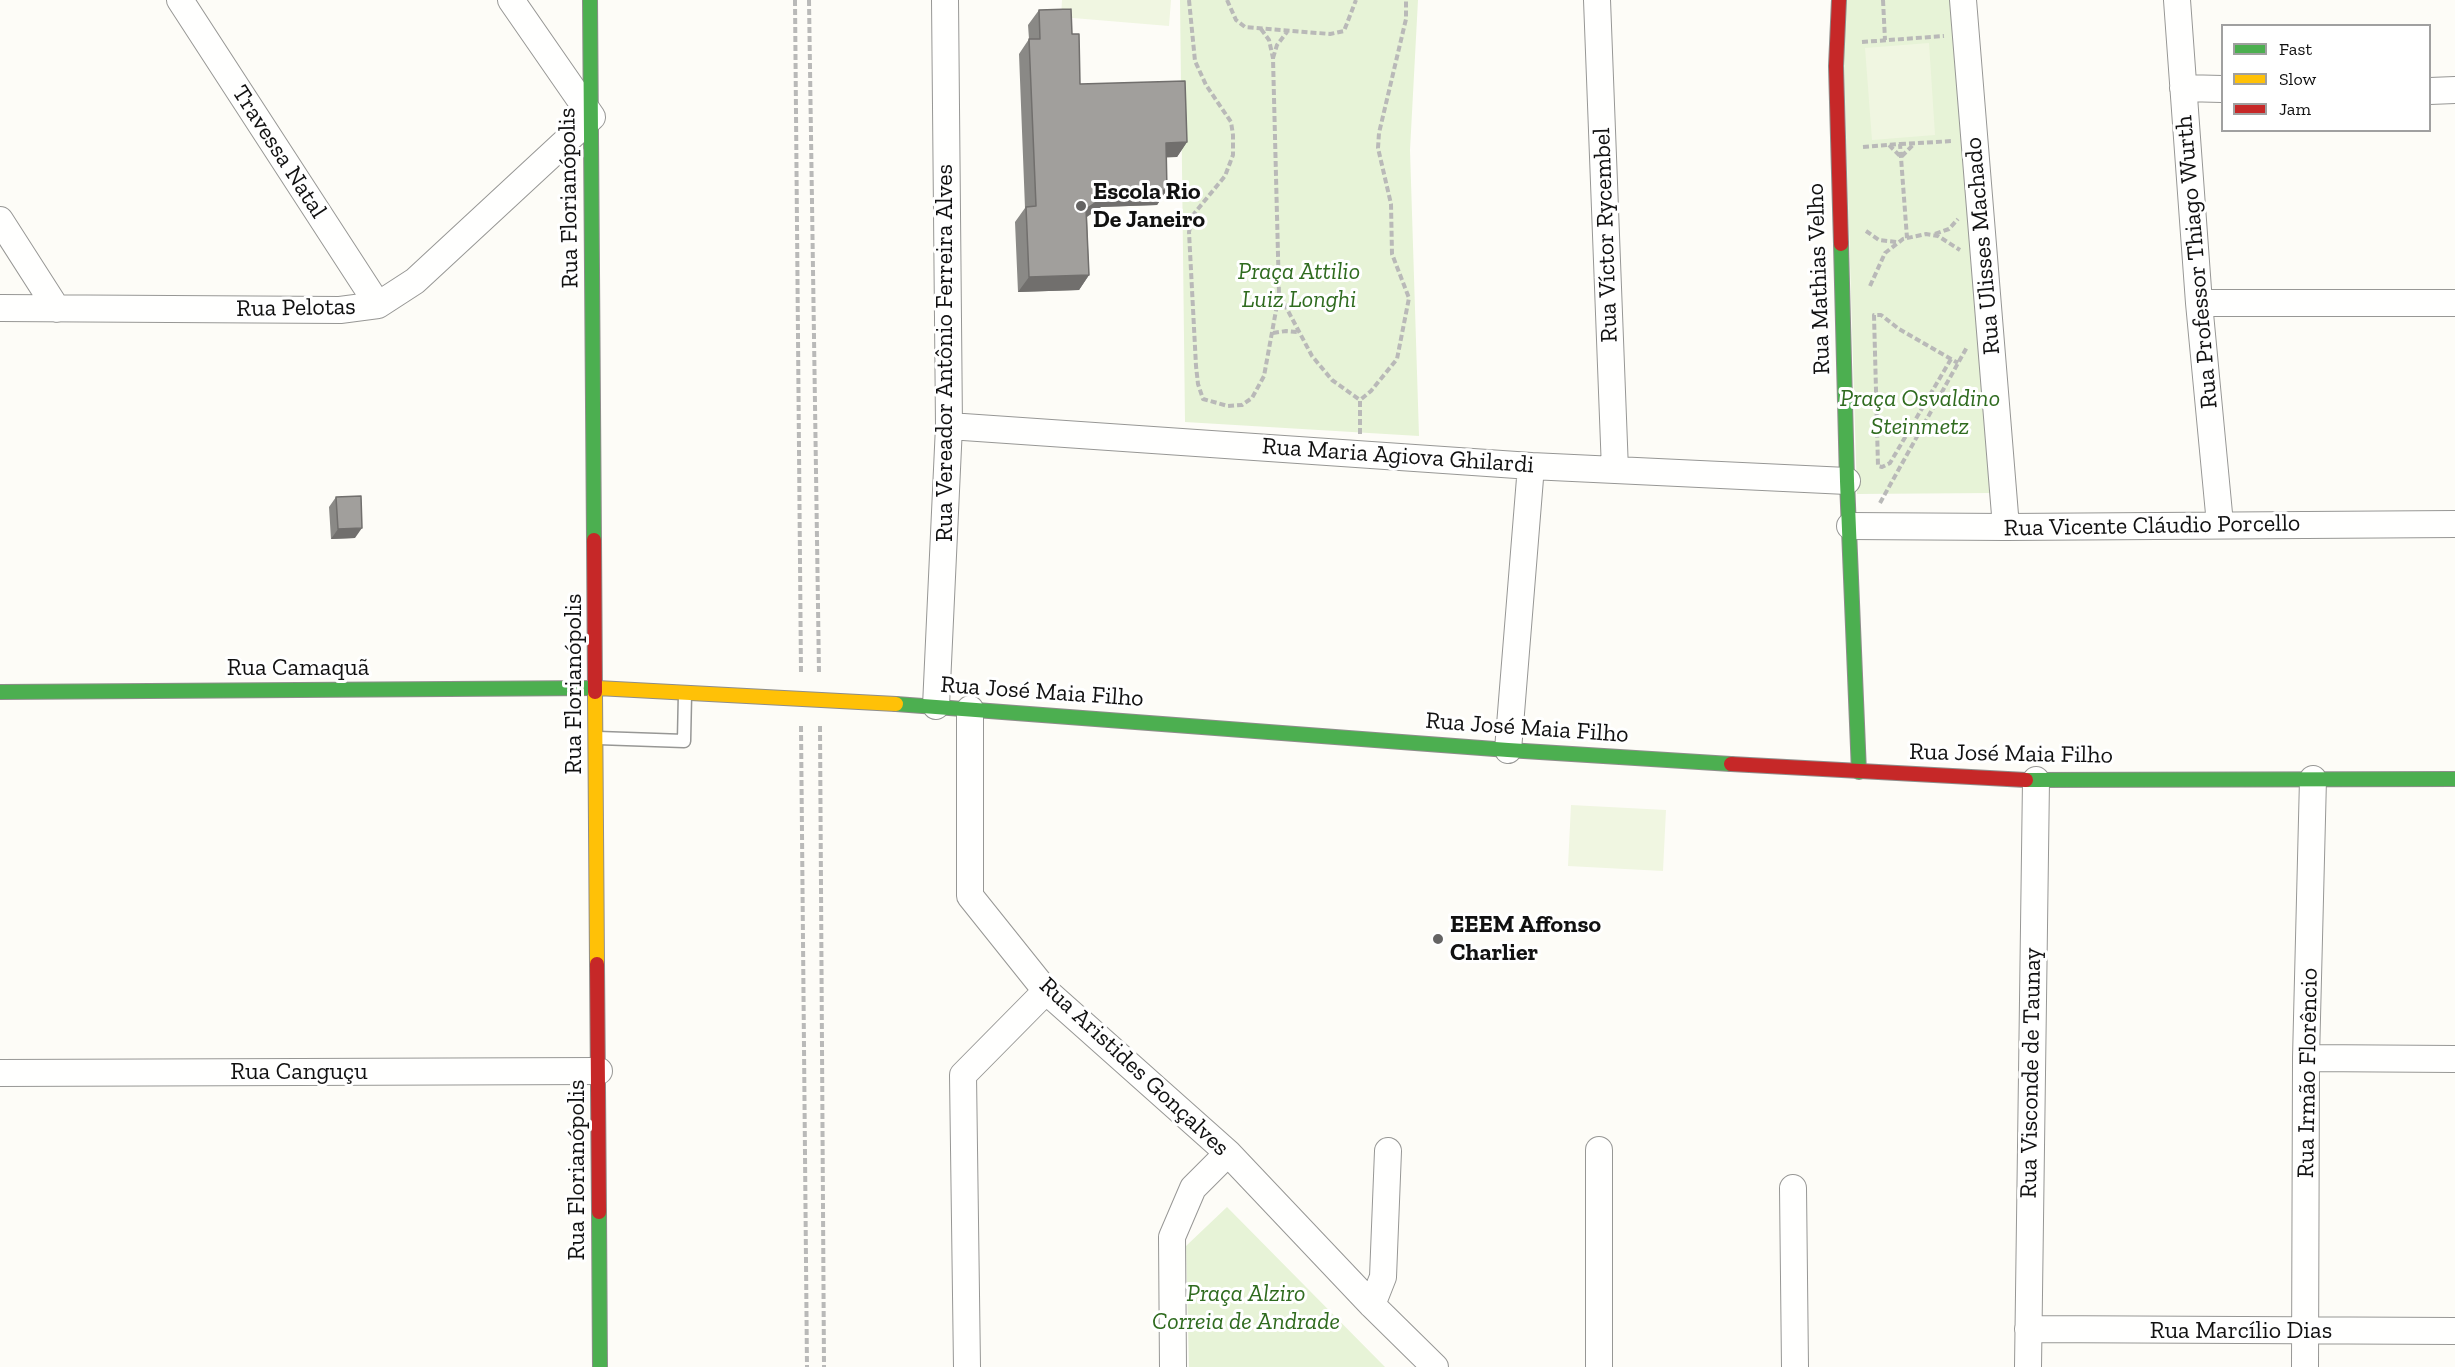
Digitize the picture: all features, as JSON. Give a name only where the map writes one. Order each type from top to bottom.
[{"type":"street","name":"Travessa Natal","points":[[180,0],[378,305]]},
{"type":"street","points":[[511,0],[592,117]]},
{"type":"street","name":"Rua Florianópolis","points":[[590,0],[597,688],[600,1367]]},
{"type":"street","name":"Rua Vereador Antônio Ferreira Alves","points":[[936,706],[949,426],[945,0]]},
{"type":"street","name":"Rua Víctor Rycembel","points":[[1597,0],[1615,470]]},
{"type":"street","name":"Rua Mathias Velho","points":[[1839,0],[1836,66],[1847,481],[1859,772]]},
{"type":"street","name":"Rua Ulisses Machado","points":[[1963,0],[2006,527]]},
{"type":"street","name":"Rua Professor Thiago Wurth","points":[[2177,0],[2199,303],[2220,524]]},
{"type":"street","points":[[2183,88],[2221,88]]},
{"type":"street","points":[[2431,91],[2455,90]]},
{"type":"street","name":"Rua Pelotas","points":[[0,308],[340,310],[378,305],[415,281],[592,117]]},
{"type":"street","points":[[0,220],[57,309]]},
{"type":"street","points":[[2199,303],[2455,303]]},
{"type":"street","name":"Rua Maria Agiova Ghilardi","points":[[949,426],[1531,466],[1847,481]]},
{"type":"street","points":[[1508,750],[1531,466]]},
{"type":"street","name":"Rua Vicente Cláudio Porcello","points":[[1850,526],[2455,524]]},
{"type":"street","name":"Rua José Maia Filho","points":[[597,688],[936,706],[1508,750],[1859,772],[2036,780],[2455,779]]},
{"type":"street","name":"Rua Camaquã","points":[[0,692],[597,688]]},
{"type":"street","name":"Rua Aristides Gonçalves","points":[[970,709],[970,896],[1046,991],[1228,1153],[1372,1305],[1435,1367]]},
{"type":"street","name":"Rua Irmão Florêncio","points":[[2306,1367],[2306,1058],[2313,779]]},
{"type":"street","name":"Rua Visconde de Taunay","points":[[2028,1367],[2036,780]]},
{"type":"street","points":[[967,1367],[963,1075],[1046,991]]},
{"type":"street","points":[[2306,1058],[2455,1059]]},
{"type":"street","name":"Rua Canguçu","points":[[0,1073],[598,1071]]},
{"type":"street","points":[[1599,1150],[1599,1367]]},
{"type":"street","points":[[1372,1305],[1383,1277],[1388,1151]]},
{"type":"street","points":[[1173,1367],[1172,1237],[1193,1188],[1228,1153]]},
{"type":"street","points":[[1793,1188],[1795,1367]]},
{"type":"street","name":"Rua Marcílio Dias","points":[[2028,1329],[2455,1331]]},
{"type":"lane","points":[[597,738],[684,741],[685,693]]},
{"type":"path","points":[[808,0],[820,700],[824,1367]]},
{"type":"path","points":[[1189,0],[1195,61],[1206,85],[1231,122],[1233,135],[1233,155],[1225,176],[1193,215],[1189,232],[1198,384],[1203,399],[1228,406],[1242,405],[1252,398],[1264,376],[1279,294],[1273,58],[1269,40],[1261,29]]},
{"type":"path","points":[[1227,0],[1236,20],[1245,27],[1330,34],[1344,31],[1356,0]]},
{"type":"path","points":[[1360,400],[1371,391],[1397,359],[1409,298],[1392,254],[1391,204],[1378,148],[1379,133],[1406,19],[1406,0]]},
{"type":"path","points":[[1883,0],[1886,40]]},
{"type":"path","points":[[1273,58],[1277,45],[1287,32]]},
{"type":"path","points":[[1855,42],[1946,35]]},
{"type":"path","points":[[1857,147],[1954,141]]},
{"type":"path","points":[[1940,142],[1949,148]]},
{"type":"path","points":[[1901,157],[1908,148],[1918,143]]},
{"type":"path","points":[[1900,144],[1906,238]]},
{"type":"path","points":[[1885,145],[1893,148],[1901,157]]},
{"type":"path","points":[[1867,296],[1885,253],[1897,242],[1949,229],[1959,215]]},
{"type":"path","points":[[1859,225],[1875,238],[1897,242]]},
{"type":"path","points":[[1932,235],[1944,238],[1962,252]]},
{"type":"path","points":[[1279,294],[1312,356],[1332,380],[1360,400]]},
{"type":"path","points":[[1952,359],[1890,464],[1882,468],[1878,466],[1874,315],[1881,315],[1899,329],[1952,359],[1958,363]]},
{"type":"path","points":[[1273,333],[1298,332]]},
{"type":"path","points":[[1875,512],[1969,344],[1970,356]]},
{"type":"path","points":[[1360,400],[1360,453]]},
{"type":"green space","points":[[1062,0],[1171,0],[1169,26],[1061,17]]},
{"type":"green space","name":"Praça Attilio Luiz Longhi","points":[[1180,0],[1418,0],[1410,150],[1419,436],[1185,422]]},
{"type":"green space","name":"Praça Osvaldino Steinmetz","points":[[1842,0],[1956,0],[1993,493],[1857,494]]},
{"type":"green space","points":[[1929,43],[1935,135],[1872,140],[1865,48]]},
{"type":"green space","points":[[1571,805],[1666,810],[1663,871],[1568,866]]},
{"type":"green space","name":"Praça Alziro Correia de Andrade","points":[[1227,1207],[1385,1367],[1189,1367],[1186,1246]]},
{"type":"building","points":[[1071,9],[1072,34],[1079,34],[1080,84],[1185,81],[1187,142],[1166,143],[1167,190],[1111,192],[1086,209],[1089,275],[1029,277],[1026,207],[1036,206],[1029,39],[1040,39],[1039,10]]},
{"type":"building","points":[[361,496],[362,528],[338,529],[336,497]]},
{"type":"traffic: fast","points":[[590,0],[594,540]]},
{"type":"traffic: fast","points":[[1841,244],[1847,481],[1859,772]]},
{"type":"traffic: fast","points":[[0,692],[597,688]]},
{"type":"traffic: fast","points":[[896,704],[1508,750],[1731,764]]},
{"type":"traffic: fast","points":[[2026,780],[2455,779]]},
{"type":"traffic: fast","points":[[599,1212],[600,1367]]},
{"type":"traffic: slow","points":[[597,688],[896,704]]},
{"type":"traffic: slow","points":[[595,692],[597,964]]},
{"type":"traffic: jam","points":[[1839,0],[1836,66],[1841,244]]},
{"type":"traffic: jam","points":[[594,540],[595,692]]},
{"type":"traffic: jam","points":[[1731,764],[2026,780]]},
{"type":"traffic: jam","points":[[597,964],[599,1212]]},
{"type":"place","name":"Escola Rio De Janeiro","points":[[1081,206]]},
{"type":"place","name":"EEEM Affonso Charlier","points":[[1438,939]]}]
